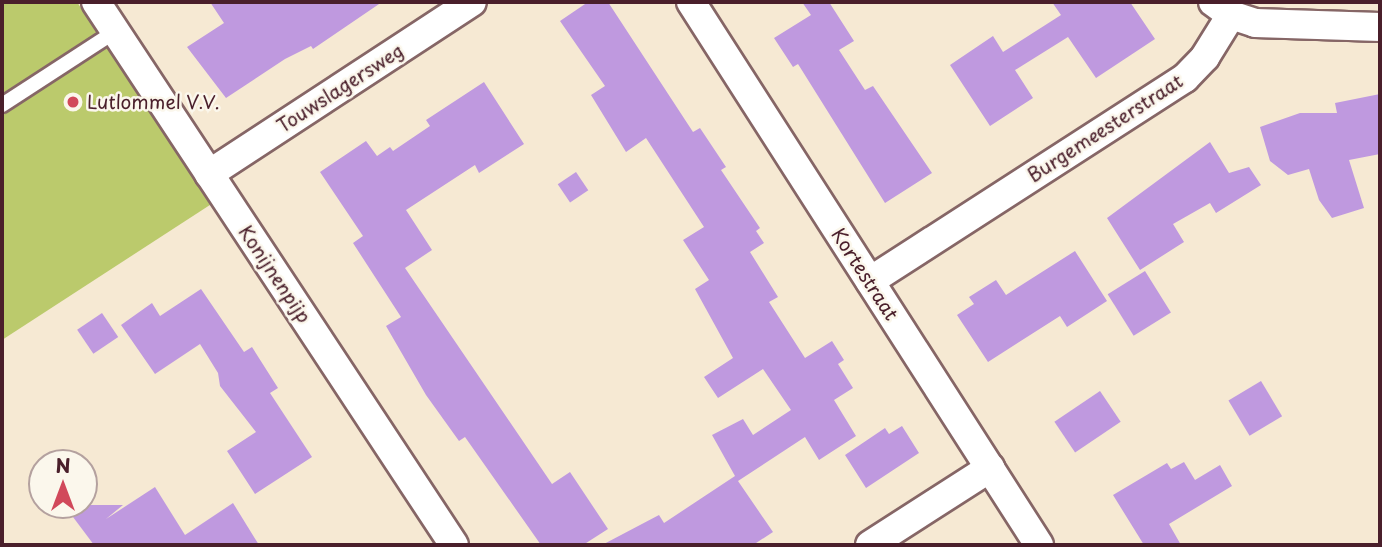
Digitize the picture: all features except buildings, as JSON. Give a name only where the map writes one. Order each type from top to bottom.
[{"type":"street","name":"Konijnenpijp","points":[[96,2],[454,545]]},
{"type":"street","name":"Touwslagersweg","points":[[209,174],[472,2]]},
{"type":"street","name":"Kortestraat","points":[[691,2],[1039,545]]},
{"type":"street","name":"Burgemeesterstraat","points":[[870,281],[1185,78],[1205,57],[1222,8],[1255,23],[1380,27]]},
{"type":"street","points":[[870,545],[990,468]]},
{"type":"lane","points":[[2,106],[116,31]]},
{"type":"green space","name":"Lutlommel V.V.","points":[[2,2],[77,2],[213,203],[2,340]]},
{"type":"place","name":"Lutlommel V.V.","points":[[73,102]]}]
